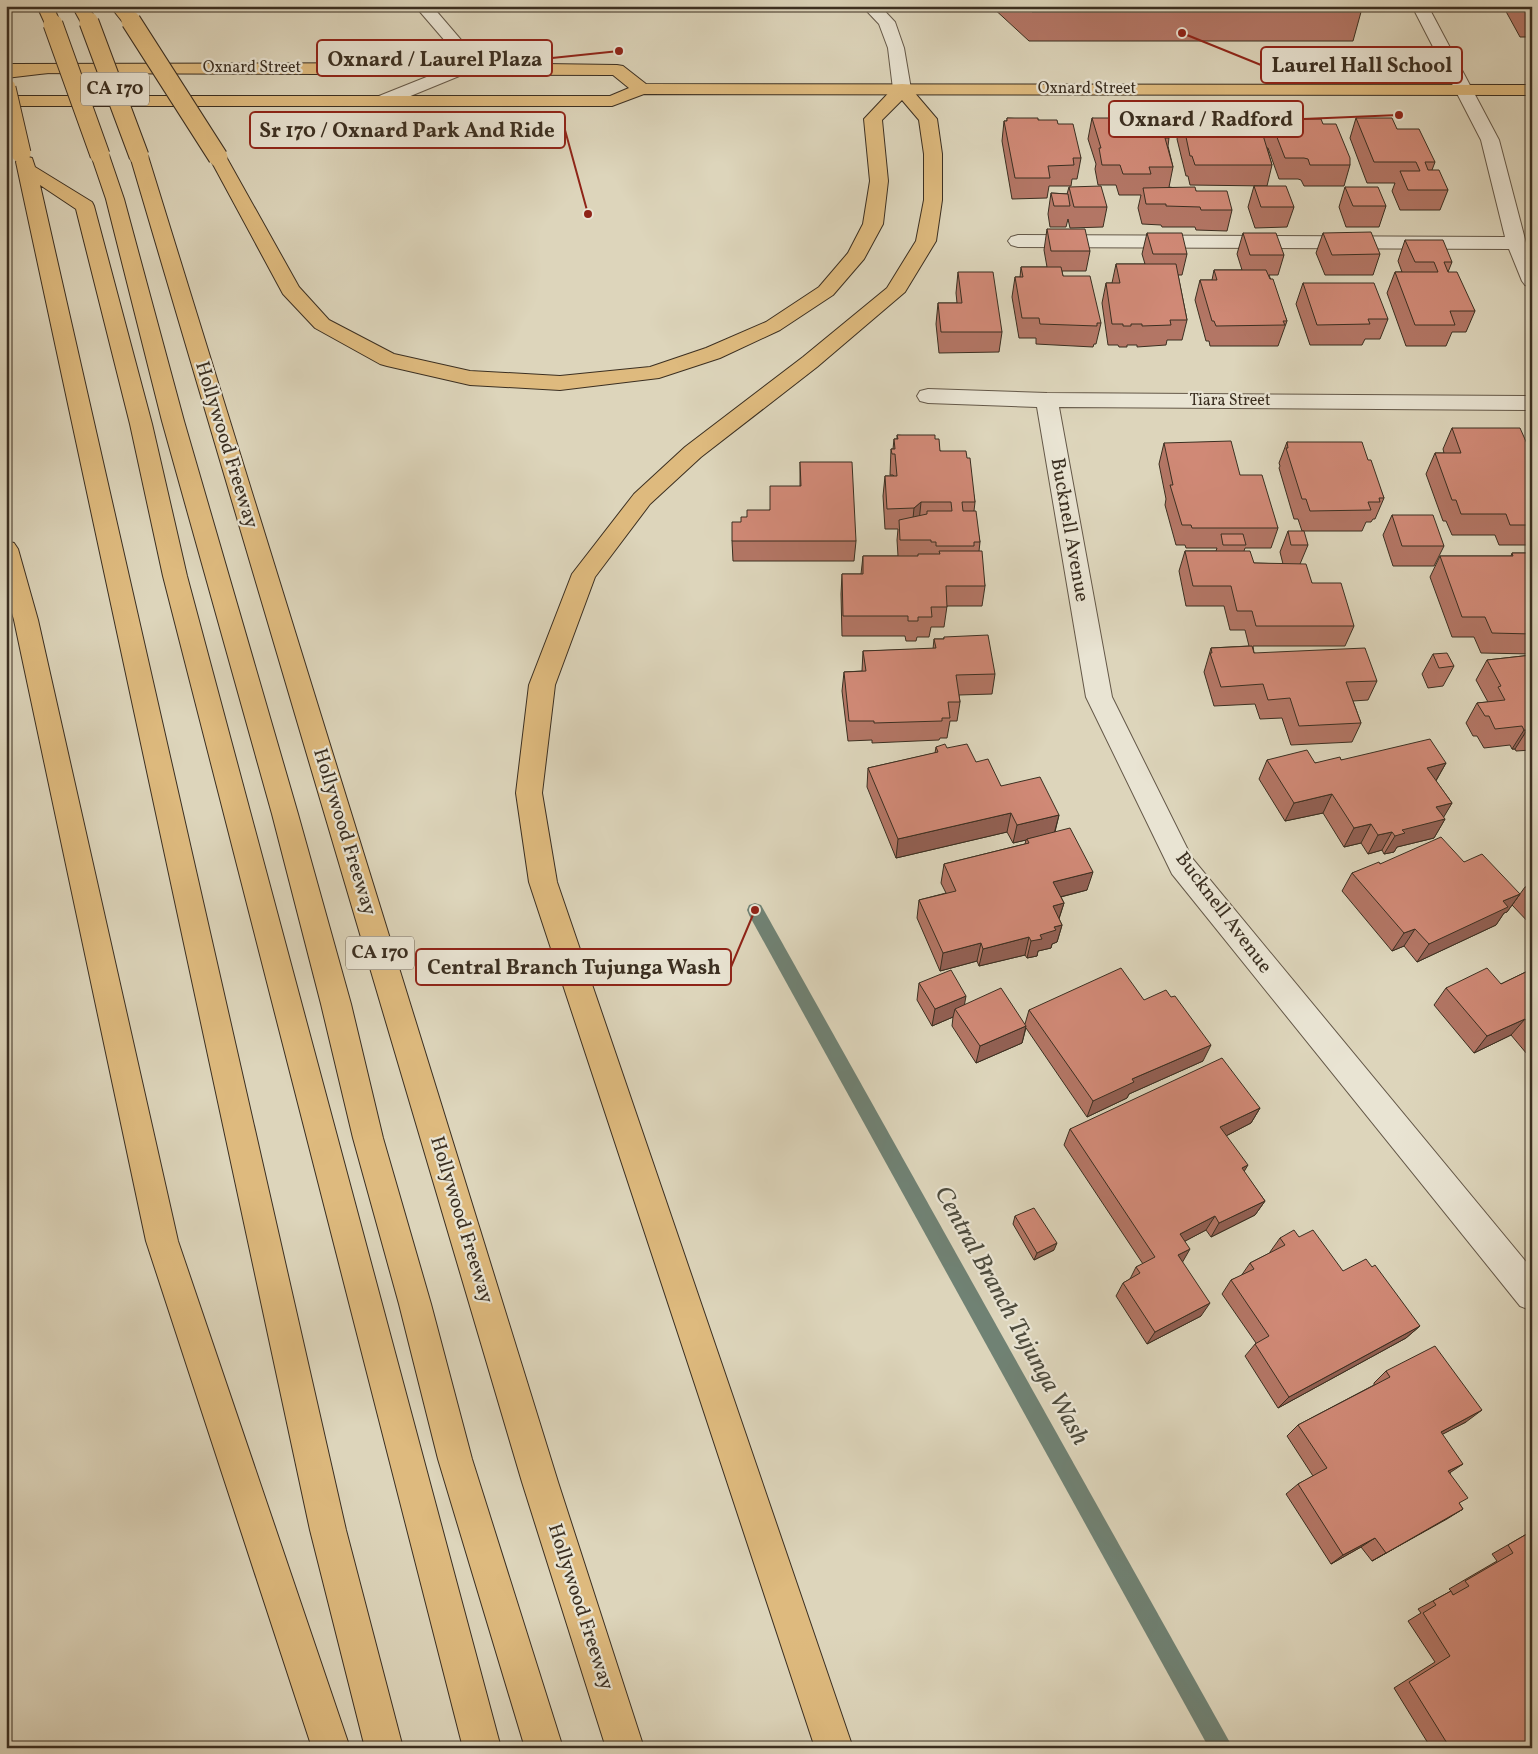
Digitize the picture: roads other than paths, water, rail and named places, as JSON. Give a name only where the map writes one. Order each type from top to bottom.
[{"type":"main road","points":[[45,6],[115,198],[173,421],[288,824],[336,1004],[368,1138],[415,1304],[455,1459],[544,1748]]},
{"type":"main road","name":"Hollywood Freeway","points":[[80,6],[105,63],[139,156],[540,1482],[625,1748]]},
{"type":"main road","points":[[118,6],[131,21],[218,157],[290,290],[322,324],[387,359],[470,378],[560,383],[652,372],[712,353],[773,326],[826,291],[857,256],[873,224],[879,180],[873,119],[902,89],[928,119],[934,168],[933,200],[926,241],[895,292],[810,362],[693,452],[642,499],[584,574],[542,685],[529,793],[543,882],[834,1748]]},
{"type":"main road","name":"Oxnard Street","points":[[6,69],[463,68],[617,70],[642,89]]},
{"type":"main road","points":[[6,73],[42,69]]},
{"type":"main road","points":[[6,88],[25,162],[324,1510],[384,1748]]},
{"type":"main road","name":"Oxnard Street","points":[[6,101],[612,101],[642,89],[1532,90]]},
{"type":"main road","points":[[25,162],[84,206],[141,424],[175,576],[307,1087],[482,1748]]},
{"type":"main road","points":[[6,549],[26,620],[162,1241],[331,1748]]},
{"type":"street","points":[[385,100],[463,68],[460,48],[423,6]]},
{"type":"street","points":[[870,6],[887,22],[896,48],[902,89]]},
{"type":"street","points":[[1420,6],[1490,140],[1516,243],[1532,281]]},
{"type":"street","points":[[1018,241],[1516,243]]},
{"type":"street","name":"Tiara Street","points":[[928,396],[1047,400],[1532,403]]},
{"type":"street","name":"Bucknell Avenue","points":[[1047,400],[1099,696],[1182,866],[1532,1295]]},
{"type":"waterway","name":"Central Branch Tujunga Wash","points":[[755,910],[1222,1748]]},
{"type":"place","name":"Laurel Hall School","points":[[1182,33]]},
{"type":"place","name":"Oxnard / Laurel Plaza","points":[[619,51]]},
{"type":"place","name":"Oxnard / Radford","points":[[1399,115]]},
{"type":"place","name":"Sr 170 / Oxnard Park And Ride","points":[[588,214]]},
{"type":"place","name":"Central Branch Tujunga Wash","points":[[755,910]]}]
